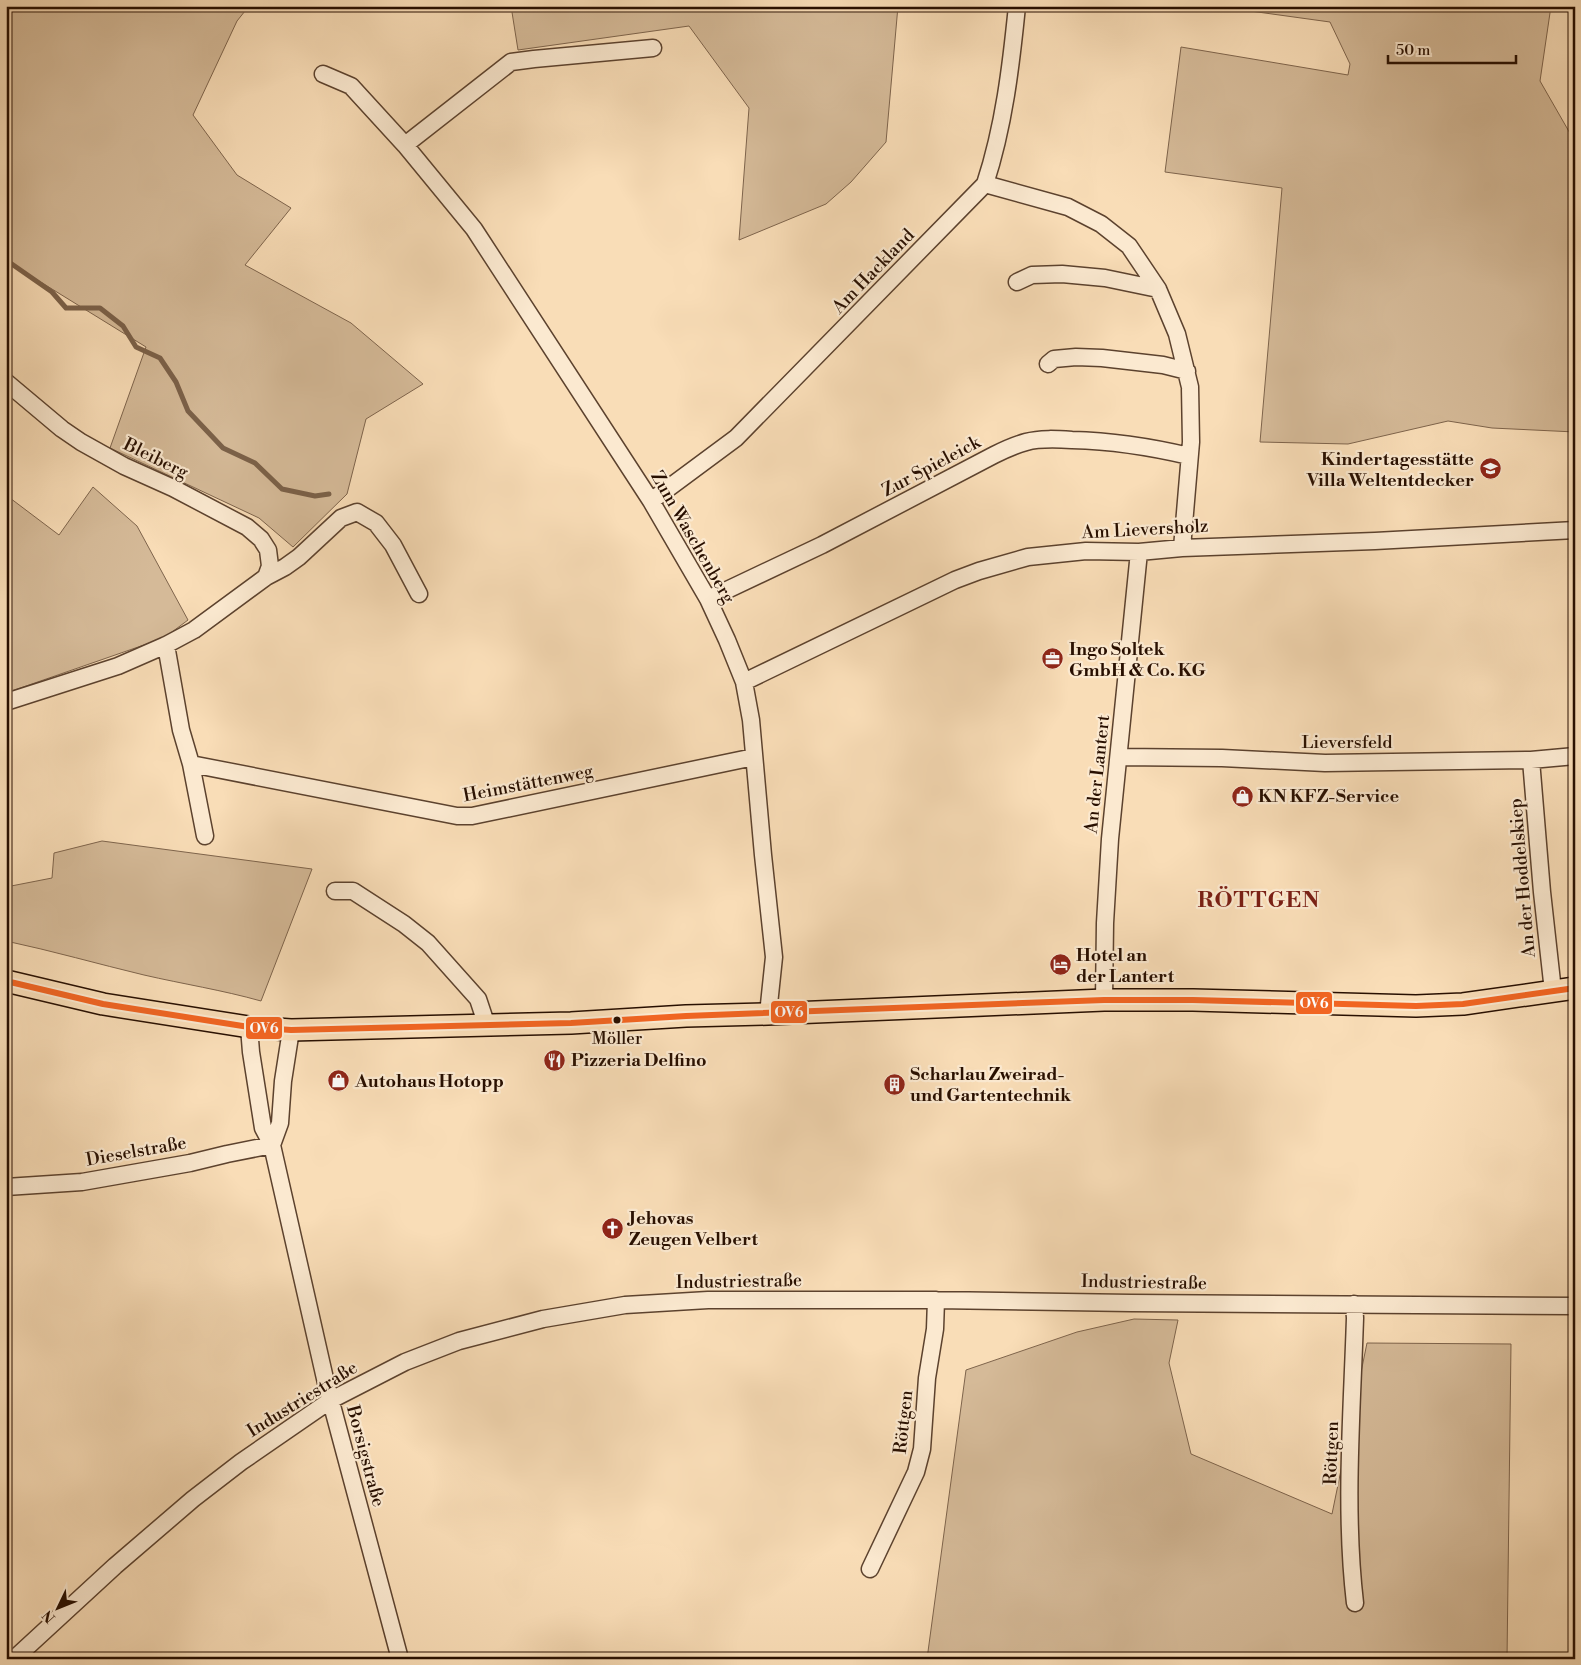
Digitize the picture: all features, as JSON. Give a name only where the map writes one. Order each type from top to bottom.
[{"type":"main road","points":[[6,981],[103,1004],[249,1027],[290,1030],[606,1022],[686,1016],[1104,1000],[1193,1000],[1416,1006],[1463,1004],[1575,988]]},
{"type":"street","name":"Am Hackland","points":[[651,501],[736,438],[985,184],[994,155],[1006,101],[1018,6]]},
{"type":"street","points":[[405,144],[511,62],[534,58],[653,48]]},
{"type":"street","name":"Zum Waschenberg","points":[[322,74],[351,86],[405,144],[474,229],[651,501],[708,599],[744,682],[751,720],[774,957],[768,1014]]},
{"type":"street","points":[[985,184],[1068,207],[1101,224],[1129,246],[1158,289],[1177,334],[1190,387],[1190,456],[1182,548]]},
{"type":"street","points":[[1017,282],[1032,275],[1062,274],[1106,278],[1158,289]]},
{"type":"street","points":[[1048,364],[1054,359],[1076,357],[1102,358],[1163,365],[1187,371]]},
{"type":"street","name":"Bleiberg","points":[[6,382],[62,429],[81,442],[124,466],[173,488],[247,526],[261,539],[268,550],[270,566],[266,577]]},
{"type":"street","name":"Zur Spieleick","points":[[708,599],[822,545],[1010,447],[1028,441],[1046,439],[1096,440],[1160,449],[1190,456]]},
{"type":"street","points":[[6,702],[118,666],[166,645],[194,630],[266,577],[299,557],[341,518],[357,512],[376,523],[393,545],[419,594]]},
{"type":"street","name":"Am Lieversholz","points":[[744,682],[956,580],[979,571],[1028,557],[1086,552],[1139,552],[1182,548],[1375,541],[1575,530]]},
{"type":"street","name":"An der Lantert","points":[[1104,1000],[1105,923],[1110,839],[1139,552]]},
{"type":"street","points":[[166,645],[181,730],[191,764],[204,836]]},
{"type":"street","name":"Lieversfeld","points":[[1119,757],[1222,758],[1325,763],[1531,760],[1575,756]]},
{"type":"street","name":"Heimstättenweg","points":[[191,764],[457,816],[472,816],[754,758]]},
{"type":"street","name":"An der Hoddelskiep","points":[[1531,760],[1542,892],[1553,991]]},
{"type":"street","points":[[335,891],[353,891],[404,924],[428,943],[478,999],[487,1026]]},
{"type":"street","name":"Borsigstraße","points":[[249,1027],[263,1128],[272,1145],[331,1400],[400,1659]]},
{"type":"street","points":[[272,1145],[280,1123],[283,1081],[290,1030]]},
{"type":"street","name":"Dieselstraße","points":[[6,1187],[82,1182],[190,1163],[272,1145]]},
{"type":"street","name":"Industriestraße","points":[[14,1659],[115,1566],[193,1499],[241,1462],[331,1400],[405,1362],[459,1341],[543,1319],[625,1305],[708,1300],[936,1300],[1575,1306]]},
{"type":"street","name":"Röttgen","points":[[870,1569],[916,1472],[922,1450],[928,1378],[936,1329],[936,1300]]},
{"type":"street","name":"Röttgen","points":[[1354,1304],[1349,1518],[1350,1561],[1355,1603]]},
{"type":"shaded area","points":[[6,6],[249,6],[237,21],[193,115],[237,175],[291,208],[245,265],[351,323],[423,384],[366,419],[347,494],[293,547],[259,518],[110,448],[146,347],[13,265],[6,268]]},
{"type":"shaded area","points":[[511,6],[898,6],[886,142],[851,182],[826,204],[739,240],[749,108],[689,26],[518,50]]},
{"type":"shaded area","points":[[1214,6],[1551,6],[1540,81],[1575,142],[1575,432],[1492,428],[1448,421],[1348,444],[1260,442],[1282,188],[1165,172],[1181,47],[1348,75],[1350,64],[1330,22]]},
{"type":"shaded area","points":[[93,487],[137,526],[188,620],[164,638],[6,693],[6,495],[59,535]]},
{"type":"shaded area","points":[[102,841],[312,869],[261,1001],[6,941],[6,887],[52,878],[54,853]]},
{"type":"shaded area","points":[[1134,1319],[1178,1320],[1169,1363],[1191,1454],[1332,1514],[1367,1343],[1511,1344],[1507,1659],[927,1659],[966,1370],[1077,1332]]},
{"type":"waterway","points":[[6,260],[52,292],[66,308],[100,308],[123,326],[136,347],[160,358],[176,382],[188,411],[223,448],[255,463],[282,489],[315,496],[329,494]]},
{"type":"transit line","name":"OV6","points":[[6,981],[103,1004],[249,1027],[291,1030],[571,1023],[686,1016],[1104,1000],[1193,1000],[1416,1006],[1463,1004],[1575,988]]},
{"type":"place","name":"Kindertagesstätte Villa Weltentdecker","points":[[1490,469]]},
{"type":"place","name":"Ingo Soltek GmbH & Co. KG","points":[[1053,659]]},
{"type":"place","name":"KN KFZ-Service","points":[[1242,796]]},
{"type":"place","name":"Hotel an der Lantert","points":[[1060,965]]},
{"type":"place","name":"Möller","points":[[617,1020]]},
{"type":"place","name":"Pizzeria Delfino","points":[[555,1060]]},
{"type":"place","name":"Autohaus Hotopp","points":[[339,1081]]},
{"type":"place","name":"Scharlau Zweirad- und Gartentechnik","points":[[894,1084]]},
{"type":"place","name":"Jehovas Zeugen Velbert","points":[[613,1228]]},
{"type":"district","name":"RÖTTGEN","points":[[1259,899]]}]
